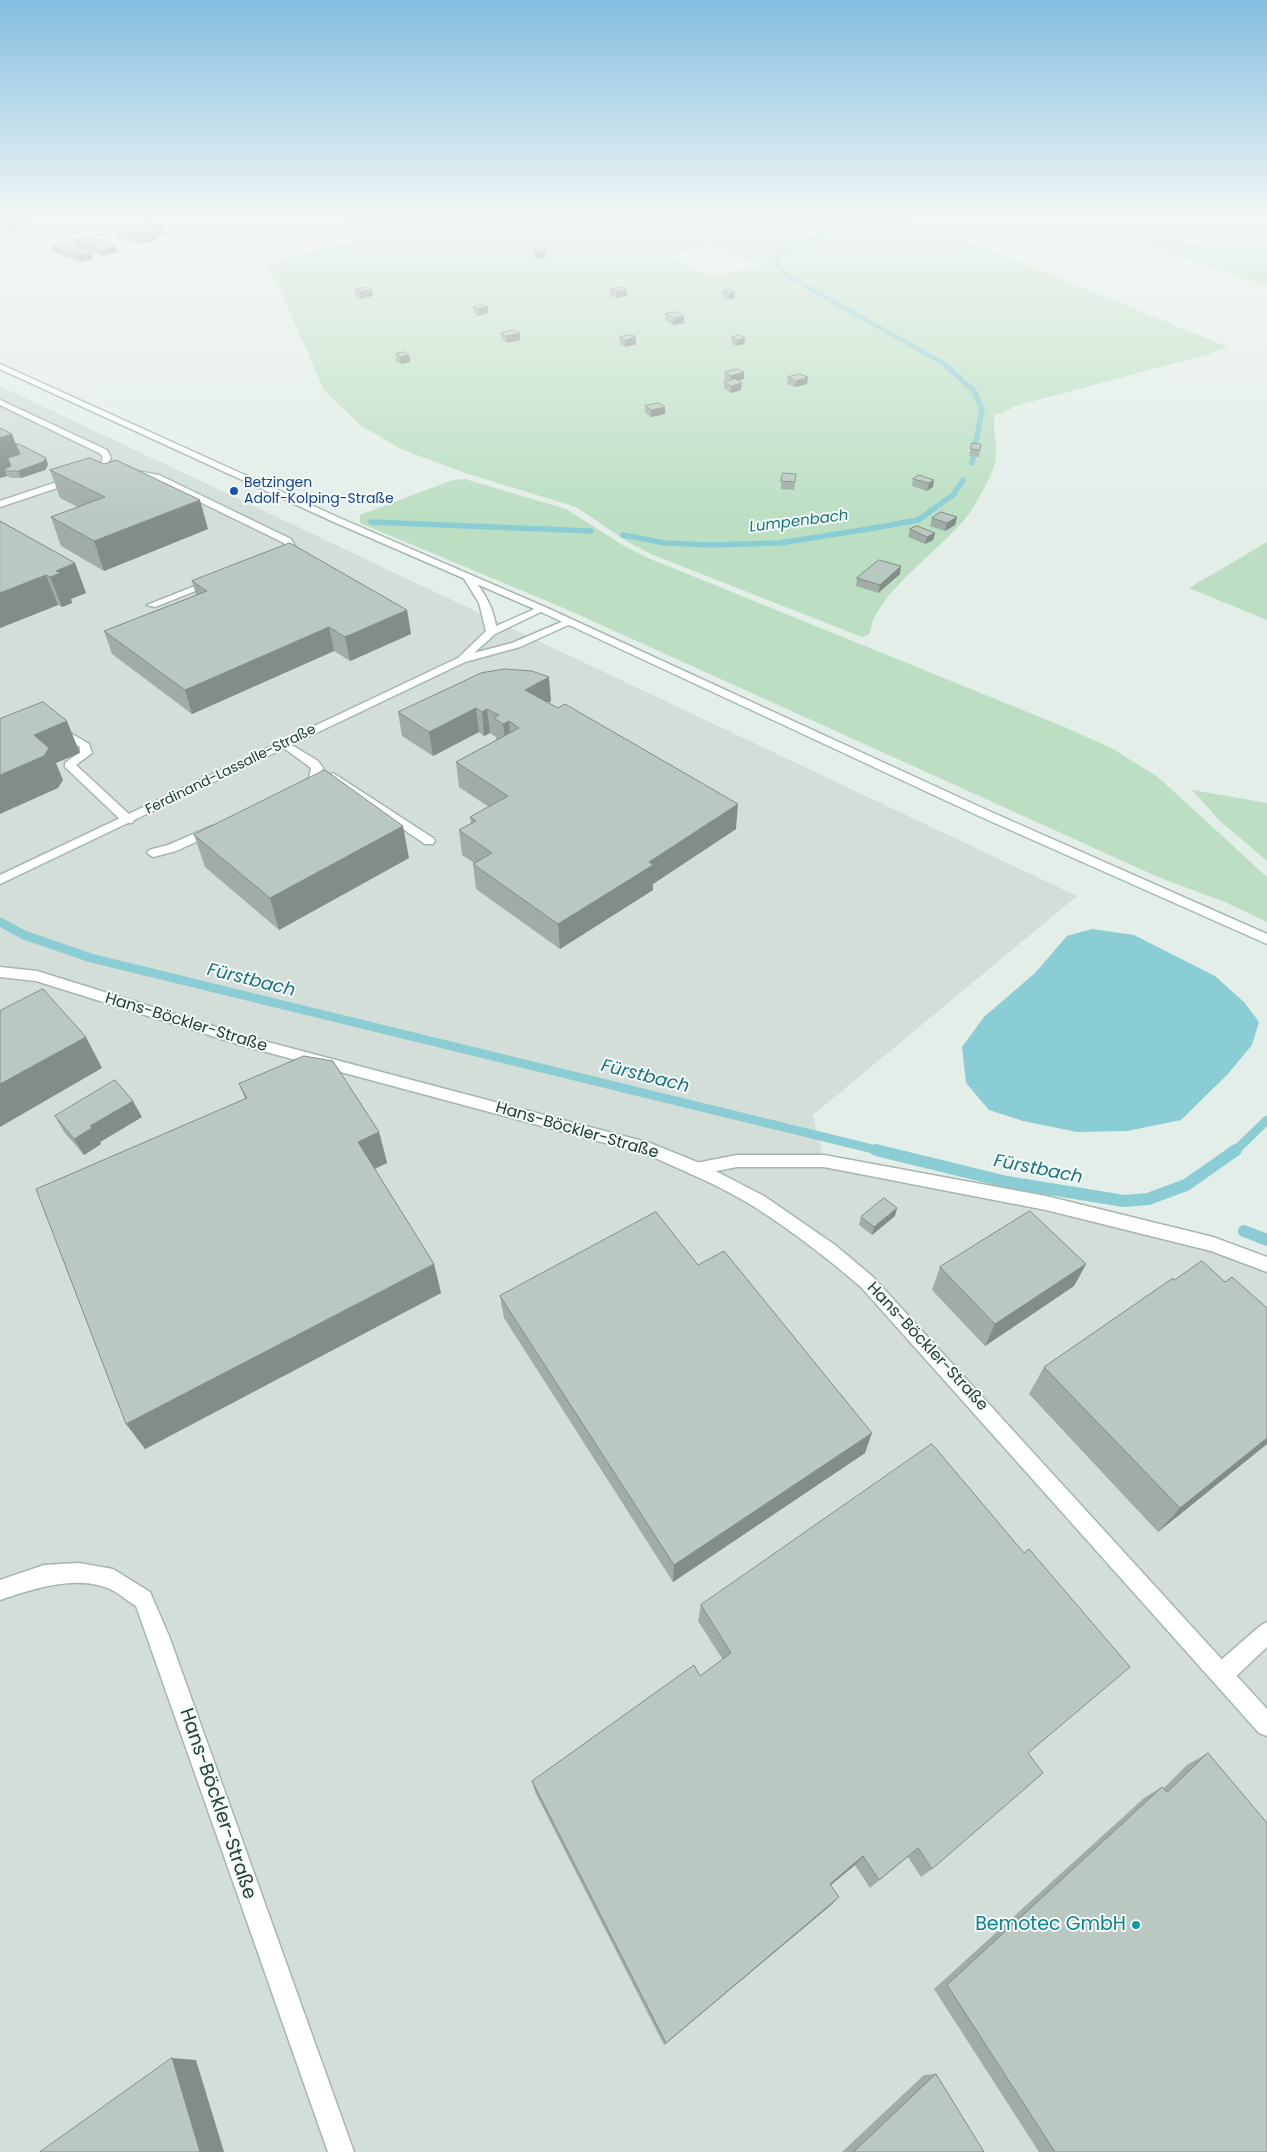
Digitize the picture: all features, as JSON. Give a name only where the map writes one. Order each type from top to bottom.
[{"type":"street","points":[[0,366],[542,609],[985,814],[1267,939]]},
{"type":"street","points":[[0,402],[104,452],[106,458],[103,466],[92,474]]},
{"type":"street","points":[[0,504],[92,474],[117,470],[142,472],[254,522],[291,544],[288,552],[271,560]]},
{"type":"street","points":[[152,604],[225,577]]},
{"type":"street","points":[[468,577],[484,598],[491,615],[491,632]]},
{"type":"street","name":"Ferdinand-Lassalle-Straße","points":[[461,660],[491,632],[542,609]]},
{"type":"street","name":"Ferdinand-Lassalle-Straße","points":[[0,880],[461,660],[516,645],[570,622]]},
{"type":"street","points":[[48,727],[61,729],[85,746],[86,752],[69,765],[128,820]]},
{"type":"street","points":[[285,744],[429,841]]},
{"type":"street","points":[[293,792],[310,785],[314,780],[317,768],[314,764]]},
{"type":"street","points":[[153,853],[172,848],[224,824]]},
{"type":"street","name":"Hans-Böckler-Straße","points":[[0,972],[49,979],[244,1041],[610,1136],[650,1149],[728,1184],[794,1224],[867,1282],[946,1366],[1267,1725]]},
{"type":"street","points":[[696,1169],[737,1161],[824,1161],[1046,1203],[1213,1244],[1267,1265]]},
{"type":"street","name":"Hans-Böckler-Straße","points":[[0,1590],[44,1575],[79,1573],[113,1579],[143,1599],[158,1636],[341,2152]]},
{"type":"street","points":[[1222,1674],[1267,1633]]},
{"type":"shaded area","points":[[0,386],[1077,896],[813,1115],[824,1161],[1046,1203],[1267,1265],[1267,2152],[0,2152]]},
{"type":"green space","points":[[291,315],[1151,315],[1228,347],[1209,354],[1015,406],[1002,414],[995,414],[995,462],[987,483],[973,508],[948,537],[898,585],[874,618],[870,634],[862,637],[653,555],[628,542],[576,507],[465,473],[401,449],[360,425],[324,390]]},
{"type":"green space","points":[[465,479],[566,509],[621,544],[648,558],[1067,728],[1113,749],[1158,777],[1267,877],[1267,922],[1227,903],[1158,877],[566,609],[360,523],[360,515],[453,480]]},
{"type":"green space","points":[[1267,542],[1267,620],[1189,588]]},
{"type":"green space","points":[[1192,790],[1267,803],[1267,861],[1220,821]]},
{"type":"water","points":[[1092,929],[1134,935],[1215,976],[1244,1002],[1259,1022],[1252,1045],[1227,1075],[1181,1120],[1127,1131],[1077,1132],[1023,1121],[989,1110],[966,1083],[962,1047],[984,1017],[1035,973],[1067,936]]},
{"type":"building","points":[[668,315],[684,316],[674,318]]},
{"type":"building","points":[[514,330],[520,333],[506,336],[501,333]]},
{"type":"building","points":[[631,335],[636,337],[625,340],[620,337]]},
{"type":"building","points":[[740,335],[745,338],[737,340],[732,337]]},
{"type":"building","points":[[405,352],[409,355],[400,357],[396,354]]},
{"type":"building","points":[[737,369],[744,372],[731,376],[725,372]]},
{"type":"building","points":[[800,374],[808,377],[796,381],[788,377]]},
{"type":"building","points":[[735,379],[742,383],[731,386],[724,382]]},
{"type":"building","points":[[659,403],[665,407],[651,410],[645,406]]},
{"type":"building","points":[[0,428],[12,434],[0,438]]},
{"type":"building","points":[[972,443],[981,444],[980,450],[971,449]]},
{"type":"building","points":[[16,444],[46,458],[43,462],[18,471],[8,471],[4,469],[11,466],[8,458],[20,454]]},
{"type":"building","points":[[90,458],[104,464],[116,460],[200,500],[94,541],[51,517],[105,497],[50,470]]},
{"type":"building","points":[[783,473],[796,474],[795,482],[781,481]]},
{"type":"building","points":[[919,475],[934,480],[929,483],[913,479]]},
{"type":"building","points":[[941,512],[957,517],[947,523],[932,518]]},
{"type":"building","points":[[0,521],[75,563],[56,571],[61,573],[50,577],[46,575],[0,593]]},
{"type":"building","points":[[917,526],[935,533],[927,537],[910,529]]},
{"type":"building","points":[[290,543],[407,610],[345,637],[329,627],[185,690],[104,631],[207,591],[192,581]]},
{"type":"building","points":[[879,560],[901,566],[880,585],[857,578]]},
{"type":"building","points":[[505,669],[532,671],[549,677],[525,690],[558,708],[565,704],[738,804],[649,862],[653,865],[558,924],[473,864],[492,853],[459,830],[476,821],[470,817],[508,796],[456,762],[519,728],[509,721],[503,724],[494,718],[499,715],[487,709],[482,712],[476,708],[429,732],[398,712],[481,673]]},
{"type":"building","points":[[43,702],[67,721],[34,735],[49,748],[44,756],[0,775],[0,719]]},
{"type":"building","points":[[325,770],[403,826],[270,898],[194,835]]},
{"type":"building","points":[[43,989],[86,1037],[0,1084],[0,1011]]},
{"type":"building","points":[[304,1056],[333,1061],[379,1132],[358,1142],[434,1264],[126,1424],[36,1189],[247,1098],[239,1084]]},
{"type":"building","points":[[115,1080],[133,1101],[90,1126],[92,1128],[74,1139],[55,1116]]},
{"type":"building","points":[[884,1198],[897,1208],[874,1227],[861,1217]]},
{"type":"building","points":[[1030,1211],[1086,1264],[995,1324],[940,1267]]},
{"type":"building","points":[[656,1212],[698,1265],[724,1251],[872,1433],[674,1565],[500,1296]]},
{"type":"building","points":[[1202,1261],[1225,1282],[1232,1277],[1267,1308],[1267,1438],[1180,1508],[1044,1367],[1173,1278],[1174,1280]]},
{"type":"building","points":[[932,1444],[1024,1553],[1029,1549],[1130,1667],[1028,1753],[1043,1773],[932,1869],[918,1848],[879,1880],[863,1856],[830,1884],[839,1897],[666,2043],[532,1781],[694,1665],[700,1676],[731,1653],[701,1605]]},
{"type":"building","name":"Bemotec GmbH","points":[[1208,1753],[1267,1823],[1267,2152],[1055,2152],[947,1985],[1162,1787],[1167,1792]]},
{"type":"building","points":[[172,2058],[200,2152],[40,2152]]},
{"type":"building","points":[[936,2074],[984,2152],[854,2152]]},
{"type":"waterway","name":"Lumpenbach","points":[[858,315],[948,366]]},
{"type":"waterway","name":"Lumpenbach","points":[[945,365],[974,391],[982,410],[972,463]]},
{"type":"waterway","name":"Lumpenbach","points":[[623,535],[665,543],[711,545],[780,543],[874,528],[918,520],[953,495],[963,480]]},
{"type":"waterway","name":"Lumpenbach","points":[[371,522],[591,531]]},
{"type":"waterway","name":"Fürstbach","points":[[0,922],[24,935],[91,958],[881,1151]]},
{"type":"waterway","name":"Fürstbach","points":[[1235,1151],[1267,1120]]},
{"type":"waterway","name":"Fürstbach","points":[[876,1150],[1007,1182],[1124,1201],[1148,1199],[1186,1185],[1236,1150]]},
{"type":"waterway","points":[[1244,1231],[1267,1240]]},
{"type":"place","name":"Betzingen Adolf-Kolping-Straße","points":[[234,491]]},
{"type":"place","name":"Bemotec GmbH","points":[[1136,1925]]}]
